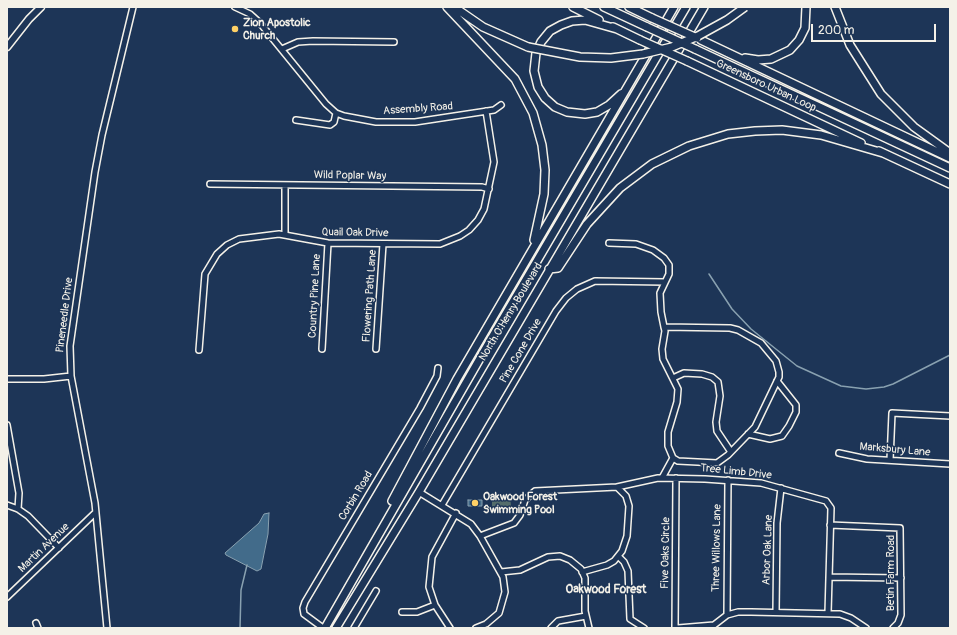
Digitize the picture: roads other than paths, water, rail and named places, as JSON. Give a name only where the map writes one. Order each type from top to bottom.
[{"type":"highway","points":[[447,7],[515,79],[533,113],[542,145],[545,181],[540,214],[532,248]]},
{"type":"highway","points":[[454,7],[483,27],[528,47],[580,57],[611,58],[643,54],[672,47],[698,36],[727,20],[745,7]]},
{"type":"highway","name":"Greensboro Urban Loop","points":[[573,7],[640,40],[950,184]]},
{"type":"highway","name":"Greensboro Urban Loop","points":[[604,7],[950,168]]},
{"type":"highway","points":[[630,7],[950,158]]},
{"type":"highway","points":[[367,553],[387,510],[457,379],[532,248],[608,123],[674,7]]},
{"type":"highway","name":"North O'Henry Boulevard","points":[[324,628],[686,7]]},
{"type":"highway","name":"North O'Henry Boulevard","points":[[336,628],[419,492],[704,7]]},
{"type":"highway","points":[[733,55],[750,60],[764,60],[784,54],[795,45],[802,34],[806,22],[806,7]]},
{"type":"highway","points":[[835,7],[850,45],[865,71],[881,94],[914,128],[950,153]]},
{"type":"highway","points":[[617,29],[585,20],[561,24],[550,32],[538,47],[534,59],[534,76],[541,93],[550,103],[561,110],[578,114],[598,112],[609,105],[630,83]]},
{"type":"highway","points":[[549,269],[558,268],[587,224],[620,188],[652,164],[696,144],[742,132],[782,130],[821,135],[883,153]]},
{"type":"main road","points":[[7,47],[29,19],[41,7]]},
{"type":"street","name":"Pineneedle Drive","points":[[106,628],[95,513],[71,376],[70,346],[95,172],[133,7]]},
{"type":"street","name":"Assembly Road","points":[[235,7],[255,18],[282,48],[321,99],[336,113],[359,120],[394,122],[430,120],[497,109],[500,106]]},
{"type":"street","points":[[282,48],[298,42],[313,40],[394,42]]},
{"type":"street","name":"Quail Oak Drive","points":[[199,350],[205,274],[217,254],[227,245],[238,239],[258,235],[285,234],[328,244],[440,244],[460,236],[478,220],[484,209],[489,189],[494,162],[486,111]]},
{"type":"street","points":[[296,120],[330,125],[334,122],[336,113]]},
{"type":"street","name":"Wild Poplar Way","points":[[210,184],[482,187],[489,189]]},
{"type":"street","points":[[285,185],[285,234]]},
{"type":"street","points":[[609,243],[636,244],[653,250],[664,258],[668,266],[669,274],[660,293],[661,312],[664,326],[662,349],[663,359],[678,390],[677,402],[670,420],[668,446],[673,458],[678,462],[717,463],[731,452],[755,427],[777,381],[779,372],[776,361],[769,350],[761,342],[738,330],[730,328],[664,326]]},
{"type":"street","name":"Country Pine Lane","points":[[322,349],[328,244]]},
{"type":"street","name":"Flowering Path Lane","points":[[376,349],[383,244]]},
{"type":"street","name":"Pine Cone Drive","points":[[442,505],[556,311],[566,298],[577,289],[595,281],[665,282]]},
{"type":"street","name":"Corbin Road","points":[[324,628],[304,614],[303,608],[305,602],[420,408],[437,376],[438,368]]},
{"type":"street","points":[[673,378],[684,373],[702,374],[712,377],[718,382],[720,396],[716,422],[717,431],[731,452]]},
{"type":"street","points":[[7,379],[44,379],[71,376]]},
{"type":"street","points":[[748,434],[770,439],[782,436],[789,426],[796,412],[796,405],[777,381]]},
{"type":"street","points":[[890,460],[892,414],[950,416]]},
{"type":"street","points":[[7,426],[19,493],[18,508]]},
{"type":"street","name":"Marksbury Lane","points":[[839,453],[866,459],[950,464]]},
{"type":"street","points":[[662,478],[673,458]]},
{"type":"street","name":"Tree Limb Drive","points":[[480,536],[514,523],[520,515],[525,500],[535,492],[617,487],[662,478],[728,480],[761,483],[781,488],[826,501],[830,508],[830,525]]},
{"type":"street","name":"Five Oaks Circle","points":[[675,628],[676,478]]},
{"type":"street","name":"Three Willows Lane","points":[[727,615],[728,480]]},
{"type":"street","points":[[582,572],[607,565],[622,551],[627,536],[629,506],[626,496],[617,487]]},
{"type":"street","name":"Arbor Oak Lane","points":[[776,612],[777,523],[781,488]]},
{"type":"street","points":[[419,492],[456,513],[471,524],[480,536],[501,572],[505,592],[502,608],[493,620],[476,628]]},
{"type":"street","points":[[7,505],[18,508],[28,516],[59,548]]},
{"type":"street","name":"Martin Avenue","points":[[7,597],[95,513]]},
{"type":"street","points":[[450,628],[434,605],[429,587],[432,557],[456,513]]},
{"type":"street","points":[[828,613],[830,525]]},
{"type":"street","name":"Betin Farm Road","points":[[830,525],[900,528],[901,615],[898,623],[893,628]]},
{"type":"street","points":[[501,572],[520,570],[545,558],[558,556],[570,560],[582,572],[585,582],[586,616],[589,628]]},
{"type":"street","points":[[618,556],[624,562],[628,571],[628,607],[630,619],[644,628]]},
{"type":"street","points":[[829,577],[901,578]]},
{"type":"street","points":[[354,628],[376,590]]},
{"type":"street","points":[[402,612],[417,612],[434,605]]},
{"type":"street","points":[[678,628],[714,625],[727,615],[738,612],[828,613],[847,616],[866,628]]},
{"type":"street","points":[[551,628],[558,621],[586,616]]},
{"type":"water","name":"Oakwood Forest Swimming Pool","points":[[468,500],[482,500],[482,506],[468,506]]},
{"type":"water","points":[[269,513],[268,534],[261,569],[257,571],[226,555],[225,553],[259,523],[264,514]]},
{"type":"waterway","points":[[709,274],[732,309],[751,329],[797,366],[841,386],[866,389],[884,387],[893,384],[950,355]]},
{"type":"waterway","points":[[240,628],[241,590],[247,565]]},
{"type":"place","name":"Zion Apostolic Church","points":[[235,29]]},
{"type":"place","name":"Oakwood Forest Swimming Pool","points":[[475,503]]},
{"type":"district","name":"Oakwood Forest","points":[[606,590]]}]
